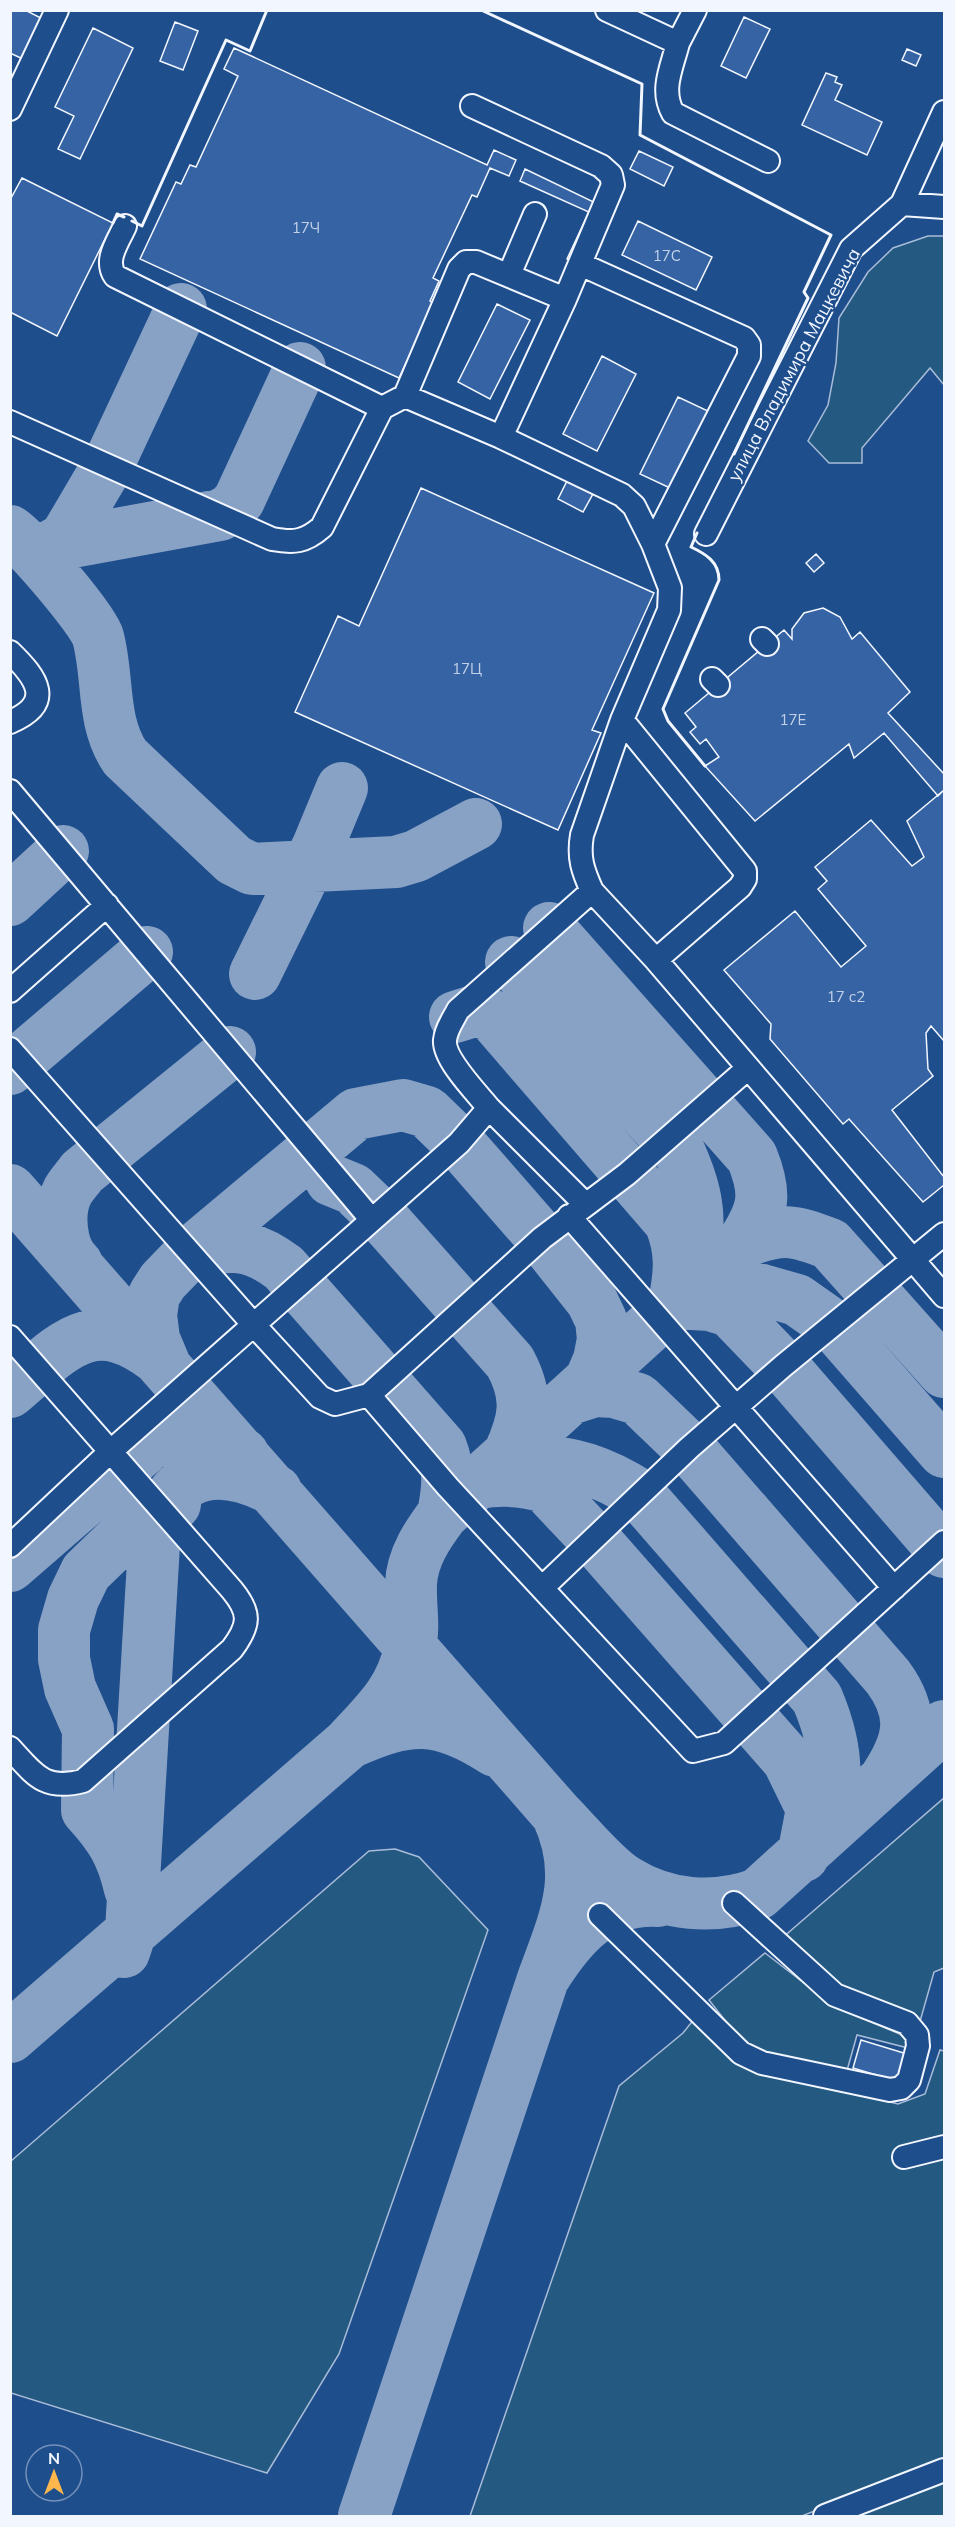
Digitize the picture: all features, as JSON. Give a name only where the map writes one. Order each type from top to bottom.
[{"type":"street","points":[[10,109],[57,10]]},
{"type":"street","points":[[608,10],[678,43]]},
{"type":"street","points":[[695,10],[678,43],[667,83],[666,101],[673,113],[768,161]]},
{"type":"street","points":[[472,106],[602,166],[611,175],[613,185],[565,299],[501,437]]},
{"type":"street","name":"улица Владимира Мацкевича","points":[[706,534],[851,249],[902,204],[945,112]]},
{"type":"street","points":[[902,204],[945,207]]},
{"type":"street","points":[[509,275],[535,214]]},
{"type":"street","points":[[125,226],[110,260],[110,268],[115,276],[382,408]]},
{"type":"street","points":[[10,422],[272,539],[291,543],[309,539],[322,527],[382,408],[405,396],[459,269],[466,262],[476,262],[565,299]]},
{"type":"street","points":[[580,264],[744,338],[749,345],[749,356],[653,544]]},
{"type":"street","points":[[405,396],[501,437],[622,495],[634,506],[653,544],[670,588],[669,610],[622,720],[579,853],[581,868],[592,891],[656,960],[913,1262],[945,1296]]},
{"type":"street","points":[[10,652],[30,670],[38,685],[37,700],[28,715],[10,722]]},
{"type":"street","points":[[622,720],[745,871],[745,879],[740,887],[656,960]]},
{"type":"street","points":[[10,791],[371,1219]]},
{"type":"street","points":[[592,891],[458,1010],[448,1027],[444,1042],[449,1057],[489,1108],[577,1210],[736,1408],[894,1588]]},
{"type":"street","points":[[10,992],[107,905]]},
{"type":"street","points":[[10,1049],[253,1324],[320,1396],[335,1404],[369,1395],[577,1210],[627,1174],[747,1069]]},
{"type":"street","points":[[10,1546],[110,1452],[459,1143],[489,1108]]},
{"type":"street","points":[[542,1588],[689,1448],[783,1366],[945,1234]]},
{"type":"street","points":[[10,1337],[244,1605],[246,1620],[242,1635],[232,1649],[83,1781],[69,1785],[51,1785],[36,1776],[10,1748]]},
{"type":"street","points":[[369,1395],[448,1487],[693,1751],[724,1743],[945,1542]]},
{"type":"street","points":[[600,1915],[741,2054],[774,2065],[890,2090],[901,2088],[909,2080],[918,2046],[917,2035],[907,2023],[835,1995],[734,1903]]},
{"type":"street","points":[[904,2157],[945,2147]]},
{"type":"street","points":[[825,2517],[945,2470]]},
{"type":"shaded area","points":[[928,236],[944,236],[944,385],[930,368],[862,448],[862,463],[829,463],[808,441],[828,405],[836,363],[839,318],[868,272],[893,248]]},
{"type":"shaded area","points":[[944,1798],[944,1968],[934,1972],[919,2025],[841,1992],[781,1939]]},
{"type":"shaded area","points":[[395,1849],[419,1857],[488,1930],[339,2354],[267,2473],[11,2393],[11,2161],[369,1851]]},
{"type":"shaded area","points":[[765,1953],[834,2006],[909,2038],[916,2050],[857,2035],[846,2074],[768,2056],[742,2042],[709,2000]]},
{"type":"shaded area","points":[[695,2018],[755,2069],[898,2104],[925,2094],[940,2050],[944,2051],[944,2459],[802,2516],[470,2516],[619,2086],[683,2033]]},
{"type":"shaded area","points":[[944,2482],[944,2516],[854,2516]]},
{"type":"building","points":[[10,10],[25,10],[47,21],[27,61],[10,53]]},
{"type":"building","points":[[744,17],[770,29],[746,78],[721,66]]},
{"type":"building","points":[[175,22],[198,31],[183,70],[160,61]]},
{"type":"building","points":[[93,28],[133,48],[80,159],[58,149],[74,116],[55,107]]},
{"type":"building","points":[[234,48],[487,165],[494,150],[516,160],[509,176],[490,168],[477,197],[472,195],[433,278],[439,281],[430,301],[434,303],[399,378],[140,259],[176,182],[181,184],[190,165],[196,167],[238,76],[224,69]]},
{"type":"building","points":[[907,49],[921,55],[916,66],[902,60]]},
{"type":"building","points":[[826,73],[837,77],[835,82],[842,85],[835,100],[882,122],[867,155],[802,125]]},
{"type":"building","points":[[639,151],[673,167],[664,186],[630,169]]},
{"type":"building","points":[[525,169],[602,206],[576,264],[567,259],[589,212],[520,181]]},
{"type":"building","points":[[22,178],[113,223],[57,336],[10,312],[10,200]]},
{"type":"building","points":[[638,221],[712,257],[696,290],[622,255]]},
{"type":"building","points":[[497,304],[530,320],[490,399],[458,382]]},
{"type":"building","points":[[602,356],[636,374],[597,451],[563,434]]},
{"type":"building","points":[[678,397],[708,411],[670,488],[640,474]]},
{"type":"building","points":[[568,479],[594,492],[583,512],[558,499]]},
{"type":"building","points":[[421,488],[654,593],[592,730],[601,733],[558,830],[295,712],[338,616],[359,626]]},
{"type":"building","points":[[816,554],[824,563],[814,572],[806,563]]},
{"type":"building","points":[[823,608],[840,617],[852,639],[860,632],[910,692],[888,713],[944,774],[944,790],[938,796],[884,733],[854,758],[849,744],[755,821],[705,766],[719,757],[706,739],[700,744],[690,732],[696,727],[685,713],[784,630],[792,639],[792,629],[804,613]]},
{"type":"building","points":[[944,790],[944,1041],[931,1026],[926,1033],[928,1069],[933,1076],[892,1110],[944,1177],[944,1185],[923,1202],[849,1119],[843,1124],[770,1039],[771,1024],[724,970],[795,911],[841,967],[866,946],[818,889],[827,881],[815,867],[871,820],[912,866],[924,857],[907,821]]},
{"type":"building","points":[[861,2040],[907,2054],[899,2082],[853,2068]]},
{"type":"taxiway","points":[[35,549],[51,546],[65,538],[108,465],[181,309]]},
{"type":"taxiway","points":[[51,546],[220,515],[231,509],[239,500],[300,368]]},
{"type":"taxiway","points":[[10,531],[58,582],[94,628],[101,652],[112,729],[125,757],[234,860],[252,869],[396,862],[416,856],[476,824]]},
{"type":"taxiway","points":[[255,974],[318,846],[342,788]]},
{"type":"taxiway","points":[[10,900],[63,851]]},
{"type":"taxiway","points":[[549,928],[752,1157],[760,1181],[761,1201],[755,1220],[743,1242]]},
{"type":"taxiway","points":[[10,1069],[147,952]]},
{"type":"taxiway","points":[[455,1017],[474,1011],[491,1015],[670,1222],[677,1243],[679,1262],[674,1303],[690,1263],[697,1229],[694,1194],[680,1153],[511,962]]},
{"type":"taxiway","points":[[77,1264],[67,1249],[62,1229],[62,1209],[71,1186],[82,1172],[230,1052]]},
{"type":"taxiway","points":[[164,1363],[154,1339],[151,1315],[154,1295],[163,1281],[190,1253],[356,1114],[403,1105],[427,1112],[459,1143],[542,1238],[592,1301],[601,1320],[603,1339],[599,1360],[590,1381]]},
{"type":"taxiway","points":[[331,1180],[353,1189],[378,1213],[510,1362],[520,1386],[523,1408],[519,1430],[509,1454]]},
{"type":"taxiway","points":[[10,1190],[557,1814],[600,1859],[626,1881],[657,1896],[690,1903],[724,1902],[758,1894],[944,1726]]},
{"type":"taxiway","points":[[10,2037],[348,1744],[369,1722],[394,1690],[406,1664],[411,1641],[411,1584],[414,1564],[443,1514],[743,1242],[768,1234],[787,1232],[806,1235],[830,1244],[944,1372]]},
{"type":"taxiway","points":[[190,1253],[240,1247],[261,1253],[284,1268],[441,1447],[446,1464],[447,1480],[443,1514]]},
{"type":"taxiway","points":[[689,1292],[731,1287],[762,1290],[797,1300],[834,1326],[944,1452]]},
{"type":"taxiway","points":[[674,1303],[710,1305],[730,1311],[783,1366],[944,1552]]},
{"type":"taxiway","points":[[10,1392],[62,1349],[78,1340],[95,1335],[114,1336],[134,1343],[157,1358]]},
{"type":"taxiway","points":[[570,1399],[595,1391],[614,1392],[638,1399],[689,1448],[888,1677],[902,1703],[906,1715],[906,1727],[900,1751],[886,1777]]},
{"type":"taxiway","points":[[10,1566],[149,1445],[175,1435],[198,1434],[208,1436],[243,1454]]},
{"type":"taxiway","points":[[528,1461],[559,1463],[587,1469],[640,1495],[817,1698],[827,1724],[833,1751],[834,1779],[826,1812],[803,1856],[812,1809],[788,1760],[594,1539],[545,1487],[512,1481],[478,1483],[504,1467],[528,1461]]},
{"type":"taxiway","points":[[124,1952],[131,1931],[155,1528],[164,1507],[175,1492],[188,1481],[204,1475],[238,1476],[276,1491]]},
{"type":"taxiway","points":[[130,1889],[115,1846],[87,1810],[88,1729],[70,1688],[64,1659],[64,1630],[73,1599],[86,1572],[145,1515],[175,1504]]},
{"type":"taxiway","points":[[349,1743],[389,1728],[423,1723],[457,1730],[495,1751]]},
{"type":"taxiway","points":[[557,1814],[566,1836],[571,1878],[565,1917],[543,1979],[564,1948],[589,1923],[620,1906],[658,1901]]},
{"type":"taxiway","points":[[364,2516],[543,1979]]},
{"type":"wall","points":[[132,221],[142,226],[226,40],[250,51],[267,10]]},
{"type":"wall","points":[[481,10],[642,84],[640,135],[831,235],[804,292],[808,298],[734,454]]},
{"type":"wall","points":[[113,223],[117,214],[124,217]]},
{"type":"wall","points":[[697,533],[691,547],[711,559],[717,568],[719,580],[663,709],[668,721],[705,766]]}]
